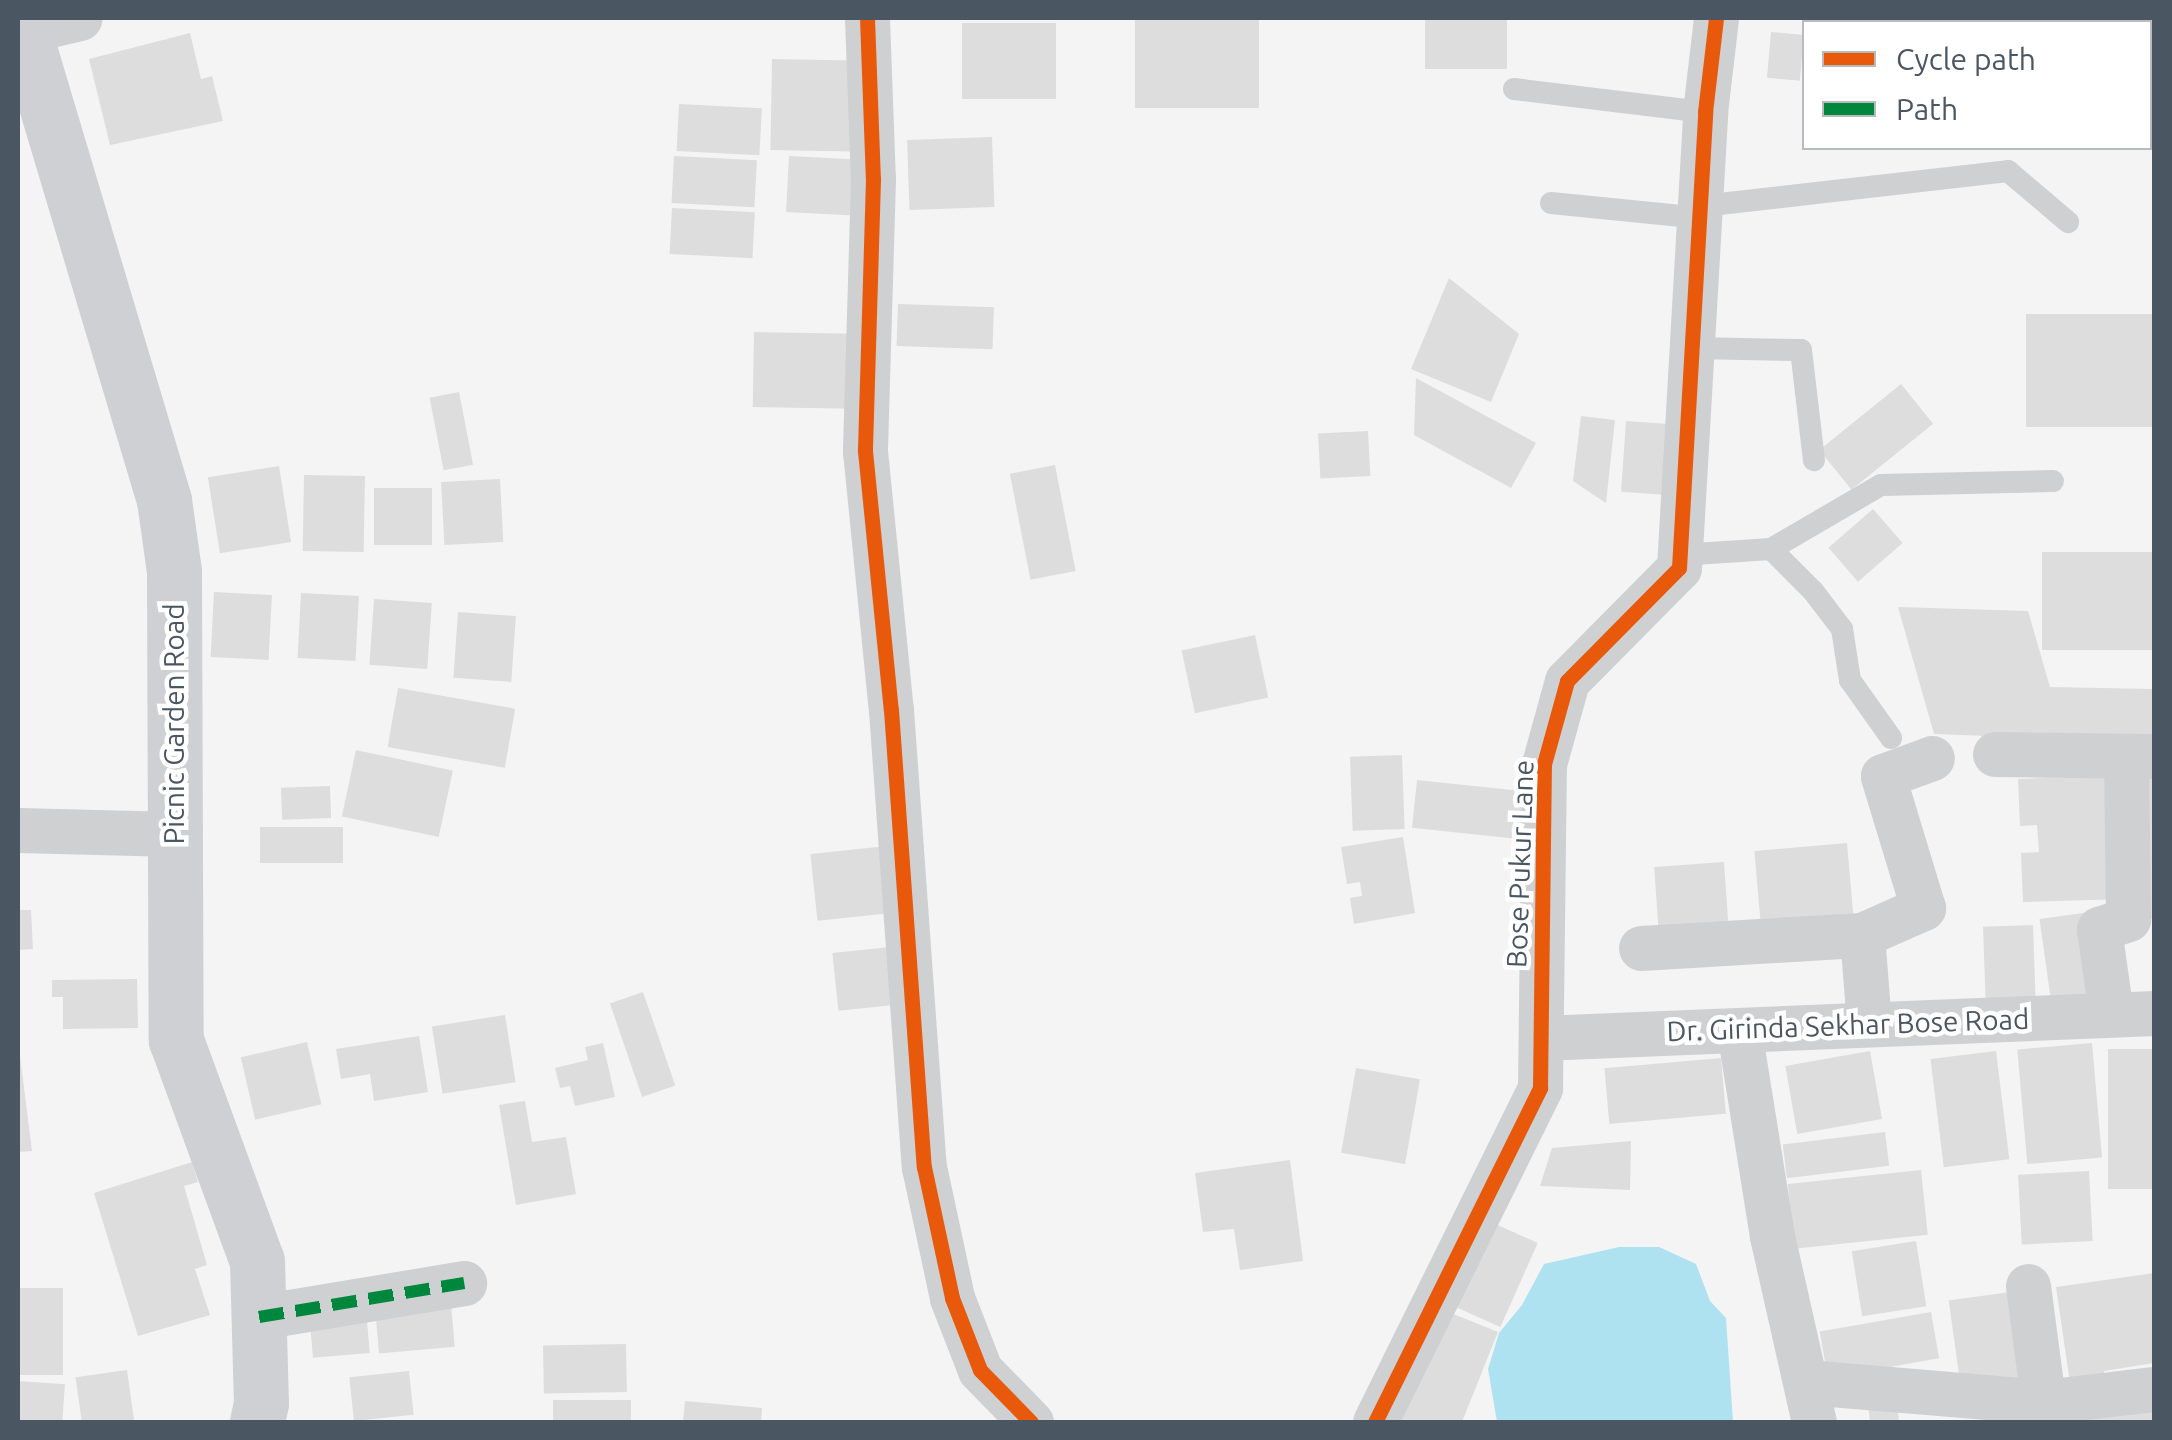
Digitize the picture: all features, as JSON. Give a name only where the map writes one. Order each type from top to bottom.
[{"type":"main road","name":"Picnic Garden Road","points":[[22,24],[164,500],[174,571],[176,1040],[257,1261],[257,1422]]},
{"type":"street","name":"Picnic Garden Road","points":[[22,24],[80,18]]},
{"type":"street","points":[[866,18],[873,180],[865,451],[892,710],[924,1167],[952,1298],[980,1370],[1031,1422]]},
{"type":"street","points":[[1680,556],[1704,112],[1716,18]]},
{"type":"street","name":"Bose Pukur Lane","points":[[1374,1422],[1540,1088],[1544,764],[1567,681],[1679,568],[1680,556]]},
{"type":"street","points":[[1995,754],[2140,756],[2128,919],[2098,929],[2133,1014]]},
{"type":"street","points":[[1641,948],[1862,935],[1923,908],[1883,776],[1932,758]]},
{"type":"street","points":[[18,830],[174,834]]},
{"type":"street","points":[[1862,935],[1869,1024]]},
{"type":"street","name":"Dr. Girinda Sekhar Bose Road","points":[[1541,1038],[2133,1014]]},
{"type":"street","points":[[1739,1030],[1772,1236],[1810,1402],[2044,1412],[2154,1389]]},
{"type":"street","points":[[259,1317],[464,1283]]},
{"type":"street","points":[[2028,1286],[2044,1412]]},
{"type":"lane","points":[[1514,89],[1704,112]]},
{"type":"lane","points":[[1551,203],[1701,212],[2008,171],[2068,222]]},
{"type":"lane","points":[[1693,348],[1801,350],[1814,460]]},
{"type":"lane","points":[[1680,556],[1771,549],[1881,484],[2052,481]]},
{"type":"lane","points":[[1771,549],[1813,591],[1842,629],[1850,680],[1891,738]]},
{"type":"water","points":[[1619,1247],[1659,1247],[1696,1264],[1710,1301],[1726,1318],[1733,1422],[1497,1422],[1488,1369],[1499,1333],[1522,1305],[1544,1264]]},
{"type":"building","points":[[1135,18],[1259,18],[1259,108],[1135,108]]},
{"type":"building","points":[[1425,18],[1507,18],[1507,69],[1425,69]]},
{"type":"building","points":[[962,23],[1056,23],[1056,99],[962,99]]},
{"type":"building","points":[[1771,32],[1802,35],[1800,81],[1767,78]]},
{"type":"building","points":[[190,33],[201,79],[212,76],[223,121],[110,145],[89,59]]},
{"type":"building","points":[[772,59],[852,60],[850,151],[770,150]]},
{"type":"building","points":[[679,104],[762,108],[759,155],[677,151]]},
{"type":"building","points":[[992,137],[994,207],[909,210],[907,140]]},
{"type":"building","points":[[674,156],[757,160],[754,207],[672,203]]},
{"type":"building","points":[[789,156],[857,160],[854,215],[786,212]]},
{"type":"building","points":[[672,208],[755,212],[752,258],[670,254]]},
{"type":"building","points":[[1449,278],[1519,334],[1491,402],[1411,369]]},
{"type":"building","points":[[898,304],[994,307],[992,349],[897,346]]},
{"type":"building","points":[[2026,314],[2154,314],[2154,427],[2026,427]]},
{"type":"building","points":[[754,332],[857,334],[856,409],[753,407]]},
{"type":"building","points":[[1416,378],[1536,443],[1511,488],[1414,435]]},
{"type":"building","points":[[1901,384],[1933,424],[1851,490],[1819,450]]},
{"type":"building","points":[[459,392],[473,465],[444,470],[430,398]]},
{"type":"building","points":[[1581,416],[1615,420],[1606,503],[1573,481]]},
{"type":"building","points":[[1626,421],[1686,425],[1681,496],[1621,492]]},
{"type":"building","points":[[1368,431],[1370,476],[1320,479],[1318,434]]},
{"type":"building","points":[[1055,465],[1076,571],[1030,580],[1010,474]]},
{"type":"building","points":[[279,466],[291,542],[220,553],[208,477]]},
{"type":"building","points":[[304,475],[365,476],[364,552],[303,551]]},
{"type":"building","points":[[500,479],[503,542],[444,545],[441,482]]},
{"type":"building","points":[[374,488],[432,488],[432,545],[374,545]]},
{"type":"building","points":[[1873,509],[1903,543],[1858,582],[1828,548]]},
{"type":"building","points":[[2042,552],[2154,552],[2154,650],[2042,650]]},
{"type":"building","points":[[214,592],[272,595],[269,660],[211,657]]},
{"type":"building","points":[[301,593],[359,596],[356,661],[298,658]]},
{"type":"building","points":[[374,599],[432,603],[427,669],[369,665]]},
{"type":"building","points":[[1898,607],[2028,611],[2050,687],[2154,689],[2154,742],[1934,734]]},
{"type":"building","points":[[458,612],[516,616],[511,682],[453,678]]},
{"type":"building","points":[[1255,635],[1268,698],[1195,713],[1182,651]]},
{"type":"building","points":[[398,688],[515,709],[505,768],[388,747]]},
{"type":"building","points":[[356,750],[453,771],[439,837],[342,817]]},
{"type":"building","points":[[1402,755],[1405,829],[1353,831],[1350,757]]},
{"type":"building","points":[[2121,775],[2125,899],[2023,902],[2021,853],[2039,852],[2037,825],[2020,826],[2018,779]]},
{"type":"building","points":[[2140,776],[2154,776],[2154,919],[2142,919]]},
{"type":"building","points":[[1417,780],[1528,792],[1523,839],[1412,828]]},
{"type":"building","points":[[330,786],[331,818],[282,820],[281,788]]},
{"type":"building","points":[[260,827],[343,827],[343,863],[260,863]]},
{"type":"building","points":[[1403,837],[1415,913],[1354,924],[1350,898],[1362,896],[1360,882],[1347,884],[1341,847]]},
{"type":"building","points":[[1847,843],[1854,918],[1761,926],[1754,851]]},
{"type":"building","points":[[887,846],[894,913],[817,921],[810,854]]},
{"type":"building","points":[[1724,862],[1729,931],[1659,936],[1654,867]]},
{"type":"building","points":[[18,910],[31,910],[33,949],[18,950]]},
{"type":"building","points":[[2090,912],[2101,993],[2051,1000],[2039,919]]},
{"type":"building","points":[[2033,925],[2036,998],[1986,1000],[1983,927]]},
{"type":"building","points":[[900,946],[906,1004],[838,1011],[832,953]]},
{"type":"building","points":[[137,979],[138,1028],[63,1029],[63,997],[52,997],[52,980]]},
{"type":"building","points":[[643,992],[675,1086],[642,1097],[610,1003]]},
{"type":"building","points":[[505,1015],[516,1082],[443,1094],[432,1027]]},
{"type":"building","points":[[419,1036],[428,1092],[374,1101],[370,1074],[341,1079],[336,1049]]},
{"type":"building","points":[[18,1040],[32,1151],[18,1152]]},
{"type":"building","points":[[307,1042],[321,1104],[255,1120],[241,1057]]},
{"type":"building","points":[[603,1043],[615,1097],[575,1106],[570,1086],[560,1088],[555,1068],[588,1060],[585,1047]]},
{"type":"building","points":[[2092,1043],[2102,1158],[2027,1164],[2017,1050]]},
{"type":"building","points":[[2108,1049],[2154,1049],[2154,1189],[2108,1189]]},
{"type":"building","points":[[1870,1051],[1882,1119],[1797,1134],[1785,1066]]},
{"type":"building","points":[[1996,1051],[2009,1159],[1944,1167],[1930,1059]]},
{"type":"building","points":[[1721,1058],[1726,1114],[1609,1124],[1604,1068]]},
{"type":"building","points":[[1356,1068],[1420,1079],[1405,1164],[1341,1153]]},
{"type":"building","points":[[525,1101],[532,1142],[566,1137],[576,1194],[516,1205],[499,1105]]},
{"type":"building","points":[[1885,1132],[1889,1166],[1787,1178],[1783,1145]]},
{"type":"building","points":[[1631,1141],[1630,1190],[1540,1186],[1552,1148]]},
{"type":"building","points":[[1290,1160],[1303,1261],[1240,1270],[1234,1229],[1203,1232],[1195,1173]]},
{"type":"building","points":[[192,1162],[198,1182],[184,1186],[207,1265],[195,1269],[210,1315],[138,1336],[94,1193]]},
{"type":"building","points":[[1921,1170],[1928,1235],[1795,1249],[1788,1184]]},
{"type":"building","points":[[2089,1171],[2093,1241],[2022,1245],[2018,1175]]},
{"type":"building","points":[[1493,1223],[1538,1243],[1500,1327],[1456,1307]]},
{"type":"building","points":[[1916,1241],[1926,1306],[1862,1316],[1852,1251]]},
{"type":"building","points":[[2154,1273],[2154,1363],[2104,1371],[2105,1378],[2070,1383],[2056,1287]]},
{"type":"building","points":[[18,1288],[63,1288],[63,1375],[18,1375]]},
{"type":"building","points":[[2017,1291],[2029,1378],[1961,1388],[1949,1301]]},
{"type":"building","points":[[451,1304],[455,1347],[379,1353],[375,1311]]},
{"type":"building","points":[[1446,1311],[1498,1332],[1462,1422],[1401,1422]]},
{"type":"building","points":[[1931,1312],[1939,1358],[1828,1378],[1820,1332]]},
{"type":"building","points":[[367,1321],[370,1353],[313,1358],[310,1326]]},
{"type":"building","points":[[626,1344],[627,1392],[544,1393],[543,1345]]},
{"type":"building","points":[[127,1370],[134,1421],[82,1422],[76,1377]]},
{"type":"building","points":[[409,1371],[414,1415],[354,1421],[349,1377]]},
{"type":"building","points":[[18,1381],[65,1384],[62,1422],[18,1422]]},
{"type":"building","points":[[1897,1399],[1899,1422],[1870,1422],[1868,1403]]},
{"type":"building","points":[[553,1400],[631,1400],[631,1422],[553,1422]]},
{"type":"building","points":[[685,1401],[762,1408],[761,1422],[683,1422]]},
{"type":"building","points":[[2154,1401],[2154,1422],[2069,1422],[2068,1409]]},
{"type":"marked path","points":[[259,1317],[464,1283]]},
{"type":"cycle path","points":[[867,18],[873,179],[865,451],[891,710],[924,1167],[952,1298],[980,1370],[1031,1422]]},
{"type":"cycle path","points":[[1375,1422],[1540,1088],[1544,764],[1567,681],[1679,568],[1705,112],[1716,18]]}]
